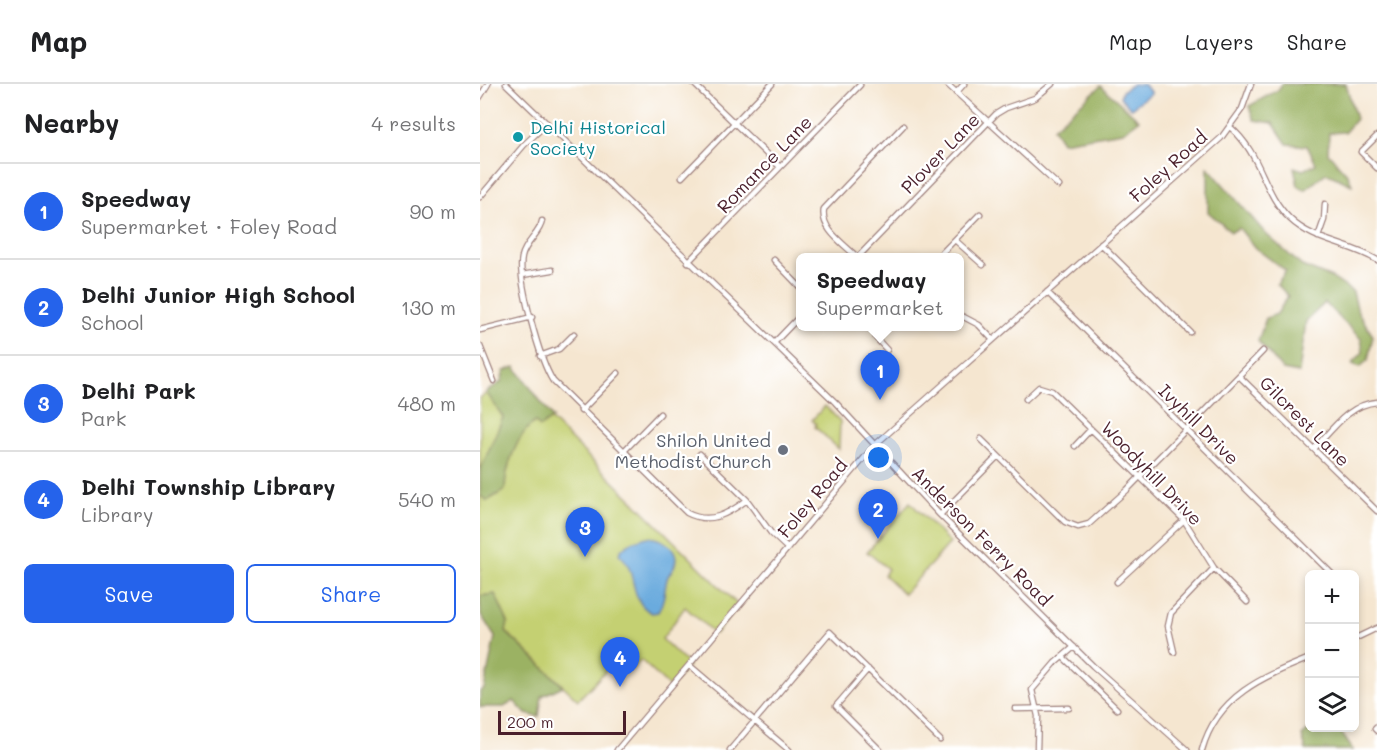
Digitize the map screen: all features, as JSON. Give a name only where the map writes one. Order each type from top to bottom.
[{"type":"street","points":[[480,97],[488,84]]},
{"type":"street","name":"Anderson Ferry Road","points":[[506,84],[876,444],[940,515],[1074,647],[1187,750]]},
{"type":"street","points":[[694,84],[780,167]]},
{"type":"street","points":[[682,177],[772,84]]},
{"type":"street","points":[[947,84],[1059,186]]},
{"type":"street","points":[[956,93],[964,84]]},
{"type":"street","name":"Plover Lane","points":[[861,253],[1000,111],[1035,98],[1052,84]]},
{"type":"street","name":"Foley Road","points":[[617,750],[876,444],[1230,127],[1242,109],[1251,84]]},
{"type":"street","name":"Romance Lane","points":[[688,262],[860,85]]},
{"type":"street","points":[[480,197],[524,145],[547,123]]},
{"type":"street","points":[[853,253],[828,228],[824,221],[824,209],[903,126]]},
{"type":"street","points":[[1230,127],[1247,143],[1285,214],[1304,230],[1377,260]]},
{"type":"street","points":[[1377,136],[1361,153],[1377,168]]},
{"type":"street","points":[[1318,237],[1324,219],[1325,204]]},
{"type":"street","points":[[942,253],[980,214]]},
{"type":"street","points":[[542,221],[524,251],[522,275],[540,356],[553,381],[682,509],[703,519],[721,517],[747,500]]},
{"type":"street","points":[[955,240],[983,265]]},
{"type":"street","points":[[1101,244],[1190,332]]},
{"type":"street","points":[[774,260],[796,281]]},
{"type":"street","points":[[522,275],[552,270]]},
{"type":"street","name":"Ivyhill Drive","points":[[1047,292],[1328,570]]},
{"type":"street","points":[[480,330],[532,317]]},
{"type":"street","points":[[964,317],[979,325],[993,340]]},
{"type":"street","points":[[774,343],[796,321]]},
{"type":"street","points":[[875,331],[876,338],[887,350]]},
{"type":"street","points":[[540,356],[559,349],[574,334]]},
{"type":"street","points":[[480,346],[494,381]]},
{"type":"street","points":[[981,439],[1065,522],[1074,526],[1089,524],[1140,477],[1263,351]]},
{"type":"street","points":[[581,411],[618,374]]},
{"type":"street","name":"Gilcrest Lane","points":[[1239,376],[1377,511]]},
{"type":"street","name":"Woodyhill Drive","points":[[1026,399],[1035,388],[1049,389],[1184,520],[1214,568],[1247,602]]},
{"type":"street","points":[[1314,449],[1350,412],[1362,405],[1377,402]]},
{"type":"street","points":[[623,452],[660,414]]},
{"type":"street","points":[[1075,446],[1091,429]]},
{"type":"street","points":[[700,454],[747,500],[771,533],[787,548]]},
{"type":"street","points":[[940,515],[998,456]]},
{"type":"street","points":[[1117,582],[1184,520]]},
{"type":"street","points":[[1174,652],[1168,626],[1171,613],[1214,568]]},
{"type":"street","points":[[1359,637],[1377,628]]},
{"type":"street","points":[[730,750],[830,632],[940,740]]},
{"type":"street","points":[[1038,750],[1036,709],[1032,690],[1055,663],[1064,658],[1074,647]]},
{"type":"street","points":[[1064,658],[1117,709]]},
{"type":"street","points":[[1202,750],[1215,720],[1236,696],[1264,676],[1305,660]]},
{"type":"street","points":[[689,665],[789,750]]},
{"type":"street","points":[[868,669],[836,706],[880,750]]},
{"type":"street","points":[[1015,709],[1069,708]]},
{"type":"green space","points":[[1282,84],[1346,84],[1356,119],[1345,132],[1329,133],[1328,153],[1348,175],[1352,185],[1326,173],[1305,190],[1298,186],[1294,167],[1303,170],[1316,164],[1307,146],[1287,144],[1273,123],[1254,120],[1249,106],[1278,90]]},
{"type":"green space","points":[[1101,86],[1139,120],[1123,132],[1062,142],[1053,128]]},
{"type":"green space","points":[[1208,167],[1266,234],[1302,266],[1332,278],[1353,292],[1358,312],[1373,336],[1368,360],[1360,367],[1352,364],[1363,352],[1361,339],[1325,303],[1306,321],[1299,373],[1283,370],[1258,341],[1266,318],[1277,314],[1288,296],[1277,284],[1286,271],[1255,248],[1239,228],[1231,232],[1208,212]]},
{"type":"green space","points":[[515,367],[553,418],[540,427],[535,422],[529,427],[513,452],[505,490],[487,501],[480,495],[480,471],[503,417],[486,392],[501,382],[504,371]]},
{"type":"green space","points":[[508,377],[739,606],[715,634],[685,607],[662,639],[689,665],[670,688],[641,660],[631,670],[618,658],[578,700],[480,607],[480,398]]},
{"type":"green space","points":[[825,406],[840,421],[839,449],[815,427],[816,424],[812,420]]},
{"type":"green space","points":[[910,502],[950,543],[904,594],[884,575],[888,569],[867,552]]},
{"type":"green space","points":[[495,594],[508,622],[506,632],[563,686],[542,696],[539,717],[526,714],[514,701],[504,707],[480,707],[480,691],[484,689],[495,637],[481,615],[480,596]]},
{"type":"green space","points":[[1306,732],[1341,732],[1353,750],[1306,750],[1302,736]]},
{"type":"water","points":[[1133,84],[1145,85],[1151,93],[1131,108],[1120,97],[1122,91]]},
{"type":"water","points":[[647,537],[659,539],[669,545],[673,549],[676,560],[667,579],[660,608],[658,612],[652,613],[639,601],[629,568],[619,554],[627,545]]},
{"type":"place","name":"Delhi Historical Society","points":[[518,137]]},
{"type":"place","name":"Speedway","points":[[880,400]]},
{"type":"place","name":"Shiloh United Methodist Church","points":[[783,450]]},
{"type":"place","name":"Delhi Junior High School","points":[[878,539]]},
{"type":"place","name":"Delhi Park","points":[[585,557]]},
{"type":"place","name":"Delhi Township Library","points":[[620,687]]}]
